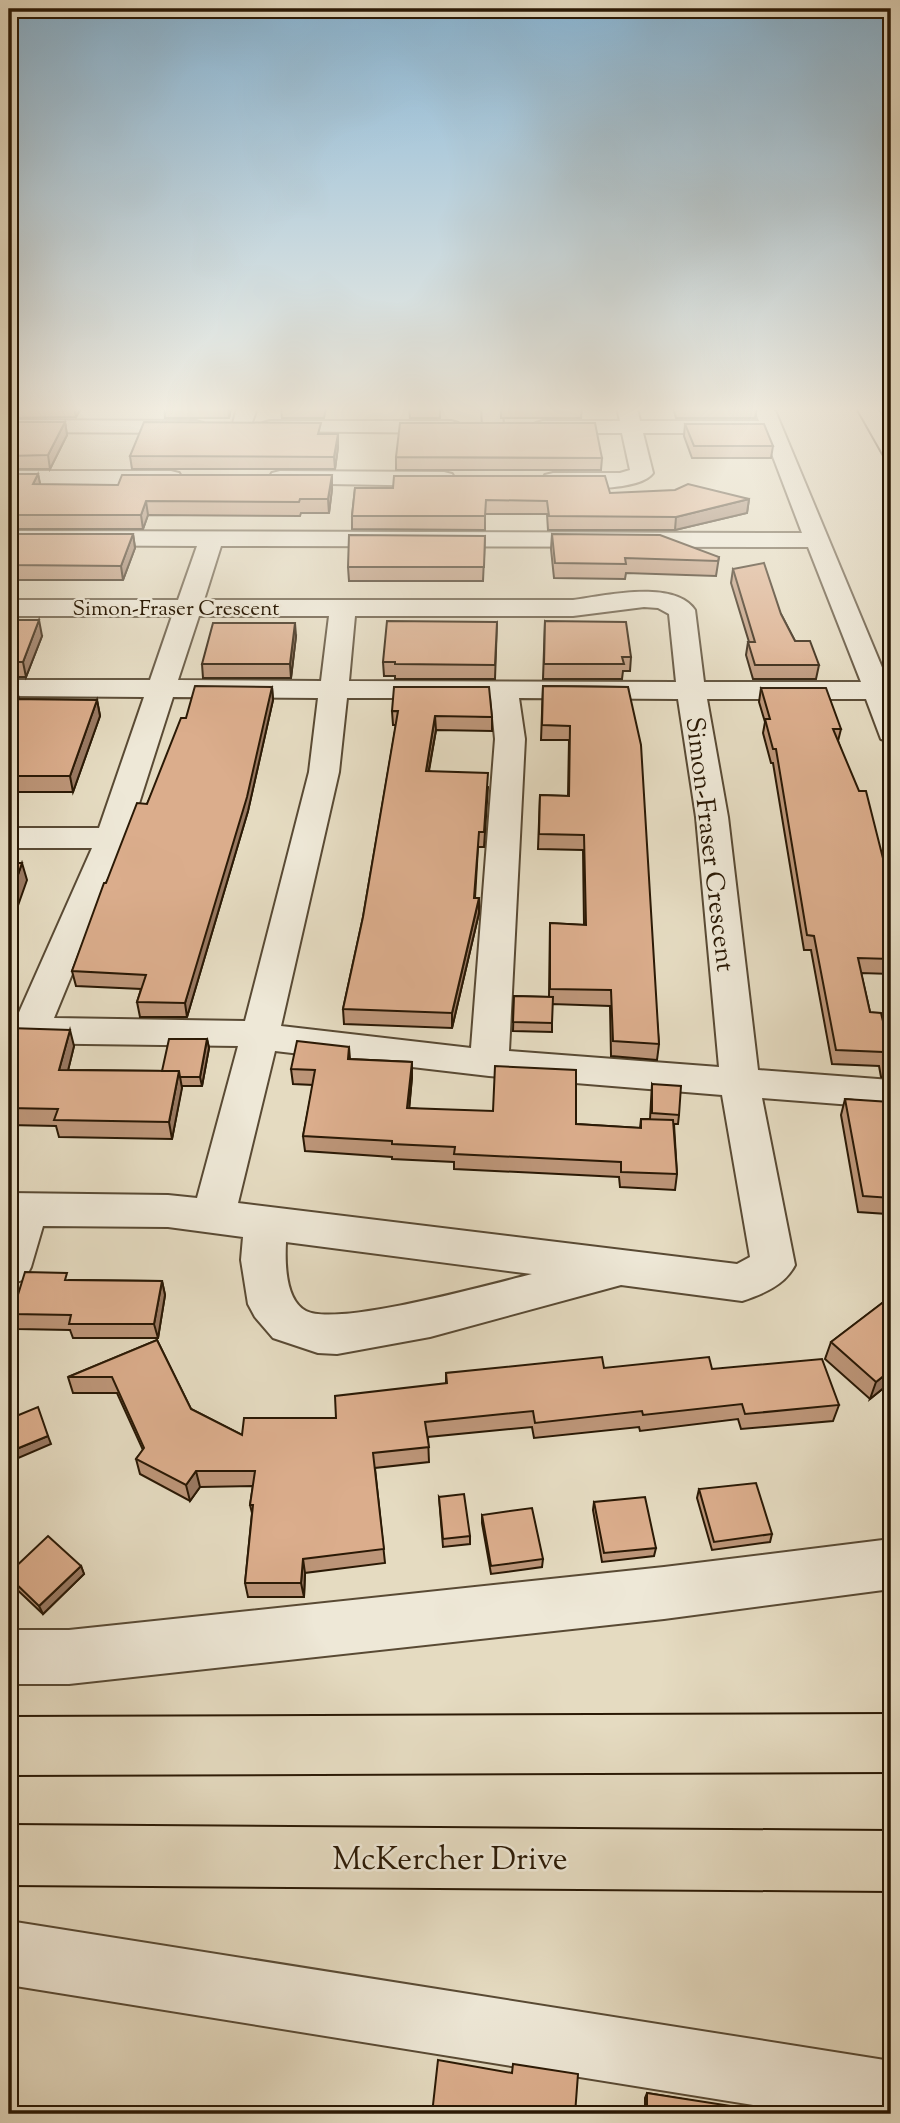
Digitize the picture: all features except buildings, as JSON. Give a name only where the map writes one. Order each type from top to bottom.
[{"type":"main road","points":[[9,1746],[888,1742]]},
{"type":"main road","name":"McKercher Drive","points":[[9,1855],[891,1861]]},
{"type":"street","points":[[804,507],[878,691],[891,733]]},
{"type":"street","points":[[9,538],[817,540]]},
{"type":"street","points":[[211,539],[112,838],[20,1030],[260,1036],[489,1063],[891,1094]]},
{"type":"street","name":"Simon-Fraser Crescent","points":[[9,608],[573,608],[651,599],[666,601],[682,610],[691,689],[712,817],[740,1083],[774,1265],[743,1283],[168,1211],[17,1210]]},
{"type":"street","points":[[214,1216],[324,772],[343,608]]},
{"type":"street","points":[[9,688],[878,691]]},
{"type":"street","points":[[489,1063],[510,739],[504,691]]},
{"type":"street","points":[[9,838],[112,838]]},
{"type":"street","points":[[9,1267],[17,1210]]},
{"type":"street","name":"Simon-Fraser Crescent","points":[[265,1222],[263,1260],[271,1304],[289,1325],[318,1334],[338,1335],[430,1318],[627,1268]]},
{"type":"street","points":[[9,1657],[69,1657],[650,1595],[891,1564]]},
{"type":"street","points":[[9,1953],[891,2094]]}]
